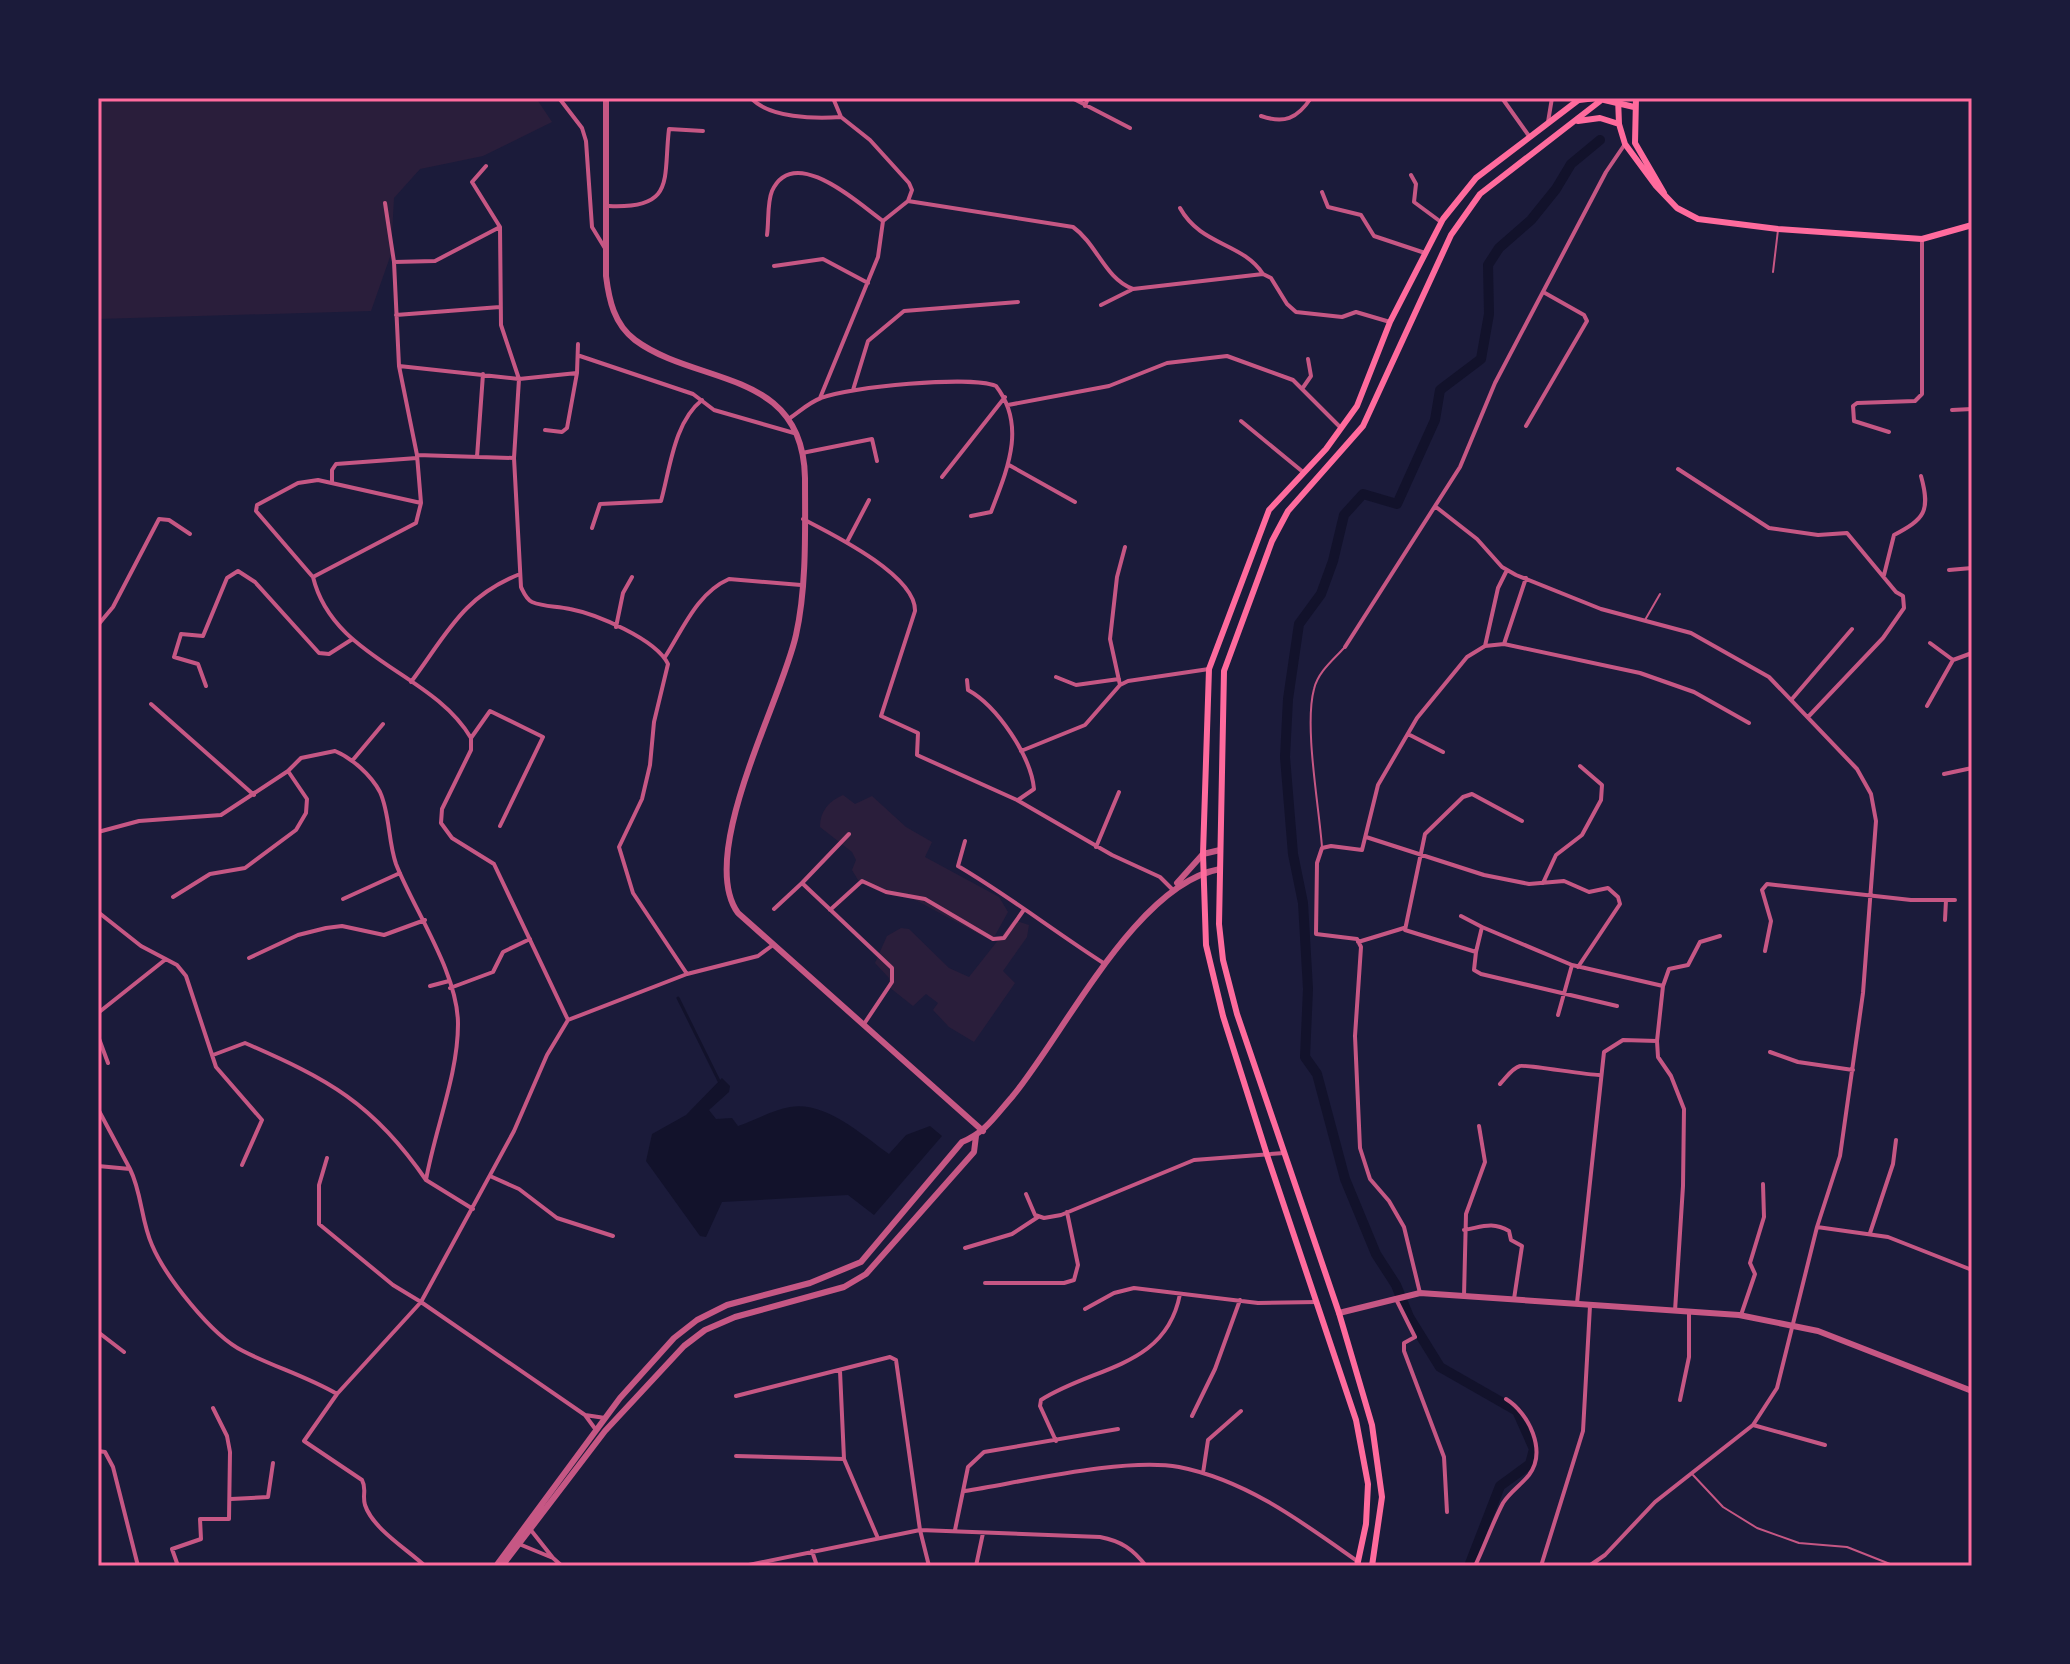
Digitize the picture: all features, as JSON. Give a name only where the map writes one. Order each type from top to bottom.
[{"type":"main road","points":[[1636,98],[1635,143],[1664,193]]},
{"type":"main road","points":[[1357,1564],[1366,1524],[1368,1484],[1353,1409],[1267,1155],[1223,1016],[1206,945],[1203,854],[1209,669],[1269,510],[1342,429],[1357,406],[1390,322],[1441,222],[1476,178],[1580,99],[1618,101],[1634,107]]},
{"type":"main road","points":[[1372,1566],[1382,1497],[1372,1425],[1339,1313],[1223,960],[1219,924],[1224,671],[1266,556],[1288,511],[1363,426],[1451,235],[1480,194],[1603,99]]},
{"type":"main road","points":[[1618,101],[1619,124],[1625,144],[1677,208],[1698,219],[1778,229],[1922,239],[1972,225]]},
{"type":"main road","points":[[1575,122],[1600,118],[1619,124]]},
{"type":"main road","points":[[1425,253],[1440,259]]},
{"type":"street","points":[[559,98],[582,128],[586,141],[592,227],[607,252]]},
{"type":"street","points":[[606,98],[609,299],[618,320],[635,340],[721,374],[790,418],[802,453],[801,585],[791,658],[746,777],[727,847],[730,892],[735,909],[983,1131]]},
{"type":"street","points":[[751,98],[757,104],[803,119],[841,117]]},
{"type":"street","points":[[820,398],[878,257],[883,221],[908,201],[912,190],[870,140],[841,117],[833,98]]},
{"type":"street","points":[[1072,98],[1130,128]]},
{"type":"street","points":[[1085,106],[1088,98]]},
{"type":"street","points":[[1261,116],[1286,121],[1296,116],[1311,98]]},
{"type":"street","points":[[1502,98],[1529,136]]},
{"type":"street","points":[[1548,122],[1552,98]]},
{"type":"street","points":[[609,206],[630,207],[658,197],[666,183],[669,129],[703,131]]},
{"type":"street","points":[[1345,647],[1460,467],[1495,383],[1606,172],[1625,144]]},
{"type":"street","points":[[486,166],[472,182],[500,227],[501,325],[519,379],[514,458],[521,587],[530,601],[572,609],[616,627],[642,639],[665,657]]},
{"type":"street","points":[[767,235],[773,188],[782,179],[803,172],[819,176],[883,221]]},
{"type":"street","points":[[1411,175],[1416,184],[1414,202],[1441,222]]},
{"type":"street","points":[[1322,192],[1328,207],[1361,215],[1374,236],[1425,253]]},
{"type":"street","points":[[908,201],[1073,227],[1093,246],[1115,278],[1133,289]]},
{"type":"street","points":[[313,577],[416,523],[421,503],[417,457],[399,366],[394,262],[385,203]]},
{"type":"street","points":[[1180,208],[1197,231],[1243,255],[1271,278],[1296,312],[1342,317],[1356,312],[1390,322]]},
{"type":"street","points":[[394,262],[435,261],[500,227]]},
{"type":"street","points":[[1889,432],[1854,421],[1853,406],[1857,403],[1915,401],[1922,394],[1922,239]]},
{"type":"street","points":[[774,266],[823,259],[868,283]]},
{"type":"street","points":[[1101,305],[1133,289],[1263,274]]},
{"type":"street","points":[[1526,426],[1587,321],[1584,315],[1545,293]]},
{"type":"street","points":[[853,390],[868,341],[904,311],[1018,302]]},
{"type":"street","points":[[396,315],[500,307]]},
{"type":"street","points":[[545,430],[562,432],[567,428],[580,356],[578,344]]},
{"type":"street","points":[[580,356],[693,394],[714,410],[797,434]]},
{"type":"street","points":[[1008,405],[1109,386],[1167,363],[1224,356],[1293,380],[1342,429]]},
{"type":"street","points":[[1302,389],[1311,376],[1308,359]]},
{"type":"street","points":[[399,366],[519,379],[577,373]]},
{"type":"street","points":[[477,457],[483,374]]},
{"type":"street","points":[[790,418],[820,398],[853,390],[985,382],[996,386],[1005,397],[1013,429],[1009,465],[991,512],[971,516]]},
{"type":"street","points":[[942,477],[1005,397]]},
{"type":"street","points":[[592,528],[597,506],[605,502],[660,502],[683,428],[693,408],[702,400]]},
{"type":"street","points":[[1952,410],[1972,409]]},
{"type":"street","points":[[1241,421],[1303,472]]},
{"type":"street","points":[[802,453],[872,439],[877,461]]},
{"type":"street","points":[[332,482],[332,470],[336,464],[417,457],[514,458]]},
{"type":"street","points":[[1009,465],[1075,502]]},
{"type":"street","points":[[1678,469],[1769,528],[1818,535],[1847,533],[1896,592],[1903,596],[1904,608],[1883,638],[1808,717]]},
{"type":"street","points":[[1884,575],[1894,535],[1913,528],[1924,511],[1926,492],[1921,476]]},
{"type":"street","points":[[421,503],[332,482],[298,483],[255,507],[313,577],[324,607],[351,640],[411,682],[471,738]]},
{"type":"street","points":[[847,542],[869,500]]},
{"type":"street","points":[[1436,507],[1507,570],[1601,609],[1677,628],[1720,647],[1769,677],[1857,769],[1871,794],[1877,838],[1853,1070],[1840,1156],[1817,1227],[1777,1388],[1753,1425],[1655,1502],[1605,1555],[1589,1566]]},
{"type":"street","points":[[98,625],[113,607],[159,519],[169,520],[190,534]]},
{"type":"street","points":[[803,519],[847,542],[887,570],[915,605],[881,711],[886,720],[918,733],[917,755],[1017,800],[1096,847],[1160,877],[1172,889]]},
{"type":"street","points":[[1120,682],[1110,639],[1117,577],[1125,547]]},
{"type":"street","points":[[1949,570],[1972,568]]},
{"type":"street","points":[[1485,646],[1498,588],[1507,570]]},
{"type":"street","points":[[206,686],[198,664],[174,657],[181,634],[203,636],[227,578],[238,571],[255,582],[319,653],[329,654],[351,640]]},
{"type":"street","points":[[411,682],[470,602],[491,585],[520,574]]},
{"type":"street","points":[[616,627],[623,593],[632,577]]},
{"type":"street","points":[[1504,644],[1526,578]]},
{"type":"street","points":[[687,974],[633,893],[619,847],[642,799],[650,765],[654,722],[668,674],[665,657],[697,605],[722,582],[729,579],[801,585]]},
{"type":"street","points":[[1792,699],[1852,629]]},
{"type":"street","points":[[1930,643],[1953,660]]},
{"type":"street","points":[[1476,952],[1404,928],[1358,942],[1316,934],[1317,863],[1322,848],[1331,846],[1362,850],[1378,785],[1408,734],[1448,677],[1467,657],[1485,646],[1504,644],[1640,673],[1694,692],[1749,723]]},
{"type":"street","points":[[1927,706],[1953,660],[1972,653]]},
{"type":"street","points":[[1056,677],[1076,685],[1209,669]]},
{"type":"street","points":[[967,680],[968,690],[984,702],[1012,735],[1021,751],[1034,789],[1017,800]]},
{"type":"street","points":[[1021,751],[1085,725],[1120,682]]},
{"type":"street","points":[[151,704],[254,795]]},
{"type":"street","points":[[500,826],[543,737],[490,711],[471,738],[471,750],[442,809],[441,823],[452,838],[494,864],[568,1020]]},
{"type":"street","points":[[352,761],[383,724]]},
{"type":"street","points":[[1408,734],[1443,752]]},
{"type":"street","points":[[98,832],[139,821],[221,815],[288,771],[301,758],[318,752],[335,751],[352,761],[380,793],[390,844],[449,981],[458,1022],[426,1180]]},
{"type":"street","points":[[1543,883],[1556,855],[1578,840],[1601,800],[1602,785],[1580,766]]},
{"type":"street","points":[[1944,774],[1972,768]]},
{"type":"street","points":[[173,897],[210,874],[243,869],[296,830],[306,813],[307,799],[288,771]]},
{"type":"street","points":[[1096,847],[1119,792]]},
{"type":"street","points":[[1404,928],[1418,855],[1431,825],[1472,794],[1522,821]]},
{"type":"street","points":[[774,909],[849,834]]},
{"type":"street","points":[[1366,837],[1484,875],[1529,884],[1564,881],[1589,892],[1606,887],[1618,897],[1618,907],[1575,966],[1558,1015]]},
{"type":"street","points":[[965,841],[958,866],[995,887],[1023,911],[1107,965]]},
{"type":"street","points":[[499,1566],[605,1418],[674,1338],[697,1320],[727,1305],[810,1283],[861,1262],[962,1142],[983,1131],[1032,1073],[1141,919],[1203,854],[1220,850]]},
{"type":"street","points":[[1172,889],[1204,872],[1220,869]]},
{"type":"street","points":[[343,899],[400,873]]},
{"type":"street","points":[[830,910],[862,881],[886,892],[925,899],[993,939],[1004,938],[1023,911]]},
{"type":"street","points":[[802,883],[893,972],[892,982],[864,1024]]},
{"type":"street","points":[[1765,951],[1771,921],[1762,893],[1767,884],[1955,900]]},
{"type":"street","points":[[1945,920],[1946,900]]},
{"type":"street","points":[[98,912],[134,941],[183,970],[203,1032],[224,1080],[262,1120],[242,1165]]},
{"type":"street","points":[[1461,916],[1575,966],[1663,986]]},
{"type":"street","points":[[249,958],[298,935],[326,928],[357,928],[384,935],[425,920]]},
{"type":"street","points":[[1482,927],[1474,970],[1617,1006]]},
{"type":"street","points":[[1675,1311],[1683,1186],[1684,1109],[1671,1076],[1658,1057],[1663,986],[1669,969],[1688,965],[1700,942],[1720,936]]},
{"type":"street","points":[[450,988],[493,972],[503,952],[530,939]]},
{"type":"street","points":[[1358,942],[1355,1036],[1360,1148],[1370,1179],[1389,1201],[1404,1227],[1420,1293]]},
{"type":"street","points":[[425,1566],[371,1518],[364,1502],[366,1488],[362,1480],[304,1441],[337,1394],[421,1302],[473,1209],[547,1055],[568,1020],[687,974],[749,959],[775,944]]},
{"type":"street","points":[[98,1013],[166,959]]},
{"type":"street","points":[[430,986],[449,981]]},
{"type":"street","points":[[98,1036],[108,1063]]},
{"type":"street","points":[[1578,1305],[1599,1075],[1604,1052],[1609,1046],[1623,1040],[1657,1041]]},
{"type":"street","points":[[213,1055],[245,1043],[332,1084],[353,1098],[407,1152],[426,1180],[473,1209]]},
{"type":"street","points":[[1770,1052],[1798,1062],[1853,1070]]},
{"type":"street","points":[[1500,1084],[1516,1067],[1526,1064],[1564,1073],[1599,1075]]},
{"type":"street","points":[[98,1109],[130,1169],[150,1241],[194,1307],[241,1351],[304,1375],[337,1394]]},
{"type":"street","points":[[1464,1296],[1466,1214],[1485,1165],[1479,1126]]},
{"type":"street","points":[[499,1566],[605,1431],[684,1346],[705,1330],[735,1317],[844,1287],[866,1274],[974,1152],[976,1136]]},
{"type":"street","points":[[1870,1233],[1893,1164],[1896,1140]]},
{"type":"street","points":[[965,1248],[1012,1234],[1038,1217],[1067,1212],[1194,1160],[1284,1153]]},
{"type":"street","points":[[327,1158],[319,1185],[319,1224],[382,1276],[585,1415],[596,1431]]},
{"type":"street","points":[[98,1166],[130,1169]]},
{"type":"street","points":[[490,1176],[519,1189],[557,1218],[613,1236]]},
{"type":"street","points":[[1741,1315],[1755,1274],[1750,1263],[1764,1217],[1763,1184]]},
{"type":"street","points":[[1026,1194],[1038,1217]]},
{"type":"street","points":[[985,1283],[1074,1280],[1078,1265],[1067,1212]]},
{"type":"street","points":[[1464,1230],[1484,1224],[1500,1226],[1509,1231],[1511,1240],[1522,1246],[1514,1299]]},
{"type":"street","points":[[1817,1227],[1870,1233],[1903,1241],[1972,1270]]},
{"type":"street","points":[[1085,1309],[1114,1293],[1134,1288],[1258,1303],[1319,1302]]},
{"type":"street","points":[[1056,1441],[1040,1406],[1041,1400],[1154,1346],[1174,1318],[1180,1293]]},
{"type":"street","points":[[1339,1313],[1420,1293],[1741,1315],[1818,1331],[1972,1391]]},
{"type":"street","points":[[1192,1416],[1215,1369],[1240,1299]]},
{"type":"street","points":[[1399,1299],[1414,1335],[1404,1343],[1404,1351],[1444,1457],[1447,1512]]},
{"type":"street","points":[[1541,1566],[1583,1431],[1590,1306]]},
{"type":"street","points":[[1680,1400],[1689,1357],[1689,1312]]},
{"type":"street","points":[[98,1332],[124,1352]]},
{"type":"street","points":[[736,1396],[890,1357],[897,1362],[920,1530],[929,1566]]},
{"type":"street","points":[[840,1371],[844,1459],[877,1536]]},
{"type":"street","points":[[1475,1566],[1487,1533],[1507,1497],[1530,1473],[1537,1455],[1535,1438],[1525,1418],[1506,1399]]},
{"type":"street","points":[[178,1566],[172,1549],[201,1539],[202,1518],[228,1520],[231,1499],[227,1436],[213,1408]]},
{"type":"street","points":[[1203,1473],[1208,1440],[1241,1411]]},
{"type":"street","points":[[585,1415],[605,1418]]},
{"type":"street","points":[[1753,1425],[1825,1445]]},
{"type":"street","points":[[955,1530],[968,1467],[984,1452],[1118,1429]]},
{"type":"street","points":[[98,1451],[105,1452],[113,1467],[138,1566]]},
{"type":"street","points":[[736,1456],[844,1459]]},
{"type":"street","points":[[231,1499],[268,1497],[273,1463]]},
{"type":"street","points":[[965,1491],[1142,1464],[1176,1466],[1203,1473],[1277,1506],[1357,1564]]},
{"type":"street","points":[[530,1529],[562,1566]]},
{"type":"street","points":[[744,1566],[877,1536],[920,1530],[955,1530],[1117,1540],[1135,1551],[1146,1566]]},
{"type":"street","points":[[976,1566],[983,1533]]},
{"type":"street","points":[[519,1544],[553,1558]]},
{"type":"street","points":[[812,1551],[817,1566]]},
{"type":"lane","points":[[1773,272],[1778,229]]},
{"type":"lane","points":[[1645,620],[1660,594]]},
{"type":"lane","points":[[1322,848],[1312,723],[1313,689],[1321,672],[1345,647]]},
{"type":"lane","points":[[1693,1475],[1723,1507],[1757,1528],[1799,1543],[1847,1547],[1895,1566]]},
{"type":"shaded area","points":[[98,98],[536,98],[552,122],[483,156],[420,169],[394,198],[391,254],[371,311],[98,319]]},
{"type":"shaded area","points":[[843,795],[855,804],[872,796],[906,827],[932,842],[925,857],[999,897],[1008,912],[992,941],[908,896],[874,888],[858,880],[852,870],[856,860],[852,852],[820,827],[826,807]]},
{"type":"shaded area","points":[[1014,920],[1029,925],[1027,937],[1003,971],[1015,983],[974,1042],[949,1027],[933,1010],[938,1003],[926,994],[913,1006],[889,987],[889,978],[875,963],[887,936],[901,928],[909,929],[949,968],[969,977]]},
{"type":"shaded area","points":[[722,1078],[730,1086],[729,1092],[709,1110],[716,1119],[732,1118],[738,1126],[784,1108],[803,1107],[817,1109],[843,1121],[889,1154],[906,1135],[930,1126],[942,1136],[874,1215],[848,1195],[722,1202],[706,1237],[700,1236],[646,1161],[652,1134],[686,1115]]},
{"type":"waterway","points":[[1469,1566],[1500,1486],[1530,1464],[1534,1449],[1517,1411],[1440,1367],[1376,1254],[1345,1179],[1317,1074],[1305,1057],[1308,989],[1303,903],[1293,854],[1285,757],[1288,699],[1299,624],[1321,594],[1344,515],[1363,494],[1397,504],[1435,420],[1440,390],[1481,359],[1489,314],[1488,265],[1499,248],[1531,220],[1571,164],[1600,140]]},
{"type":"waterway","points":[[678,998],[719,1081]]}]
